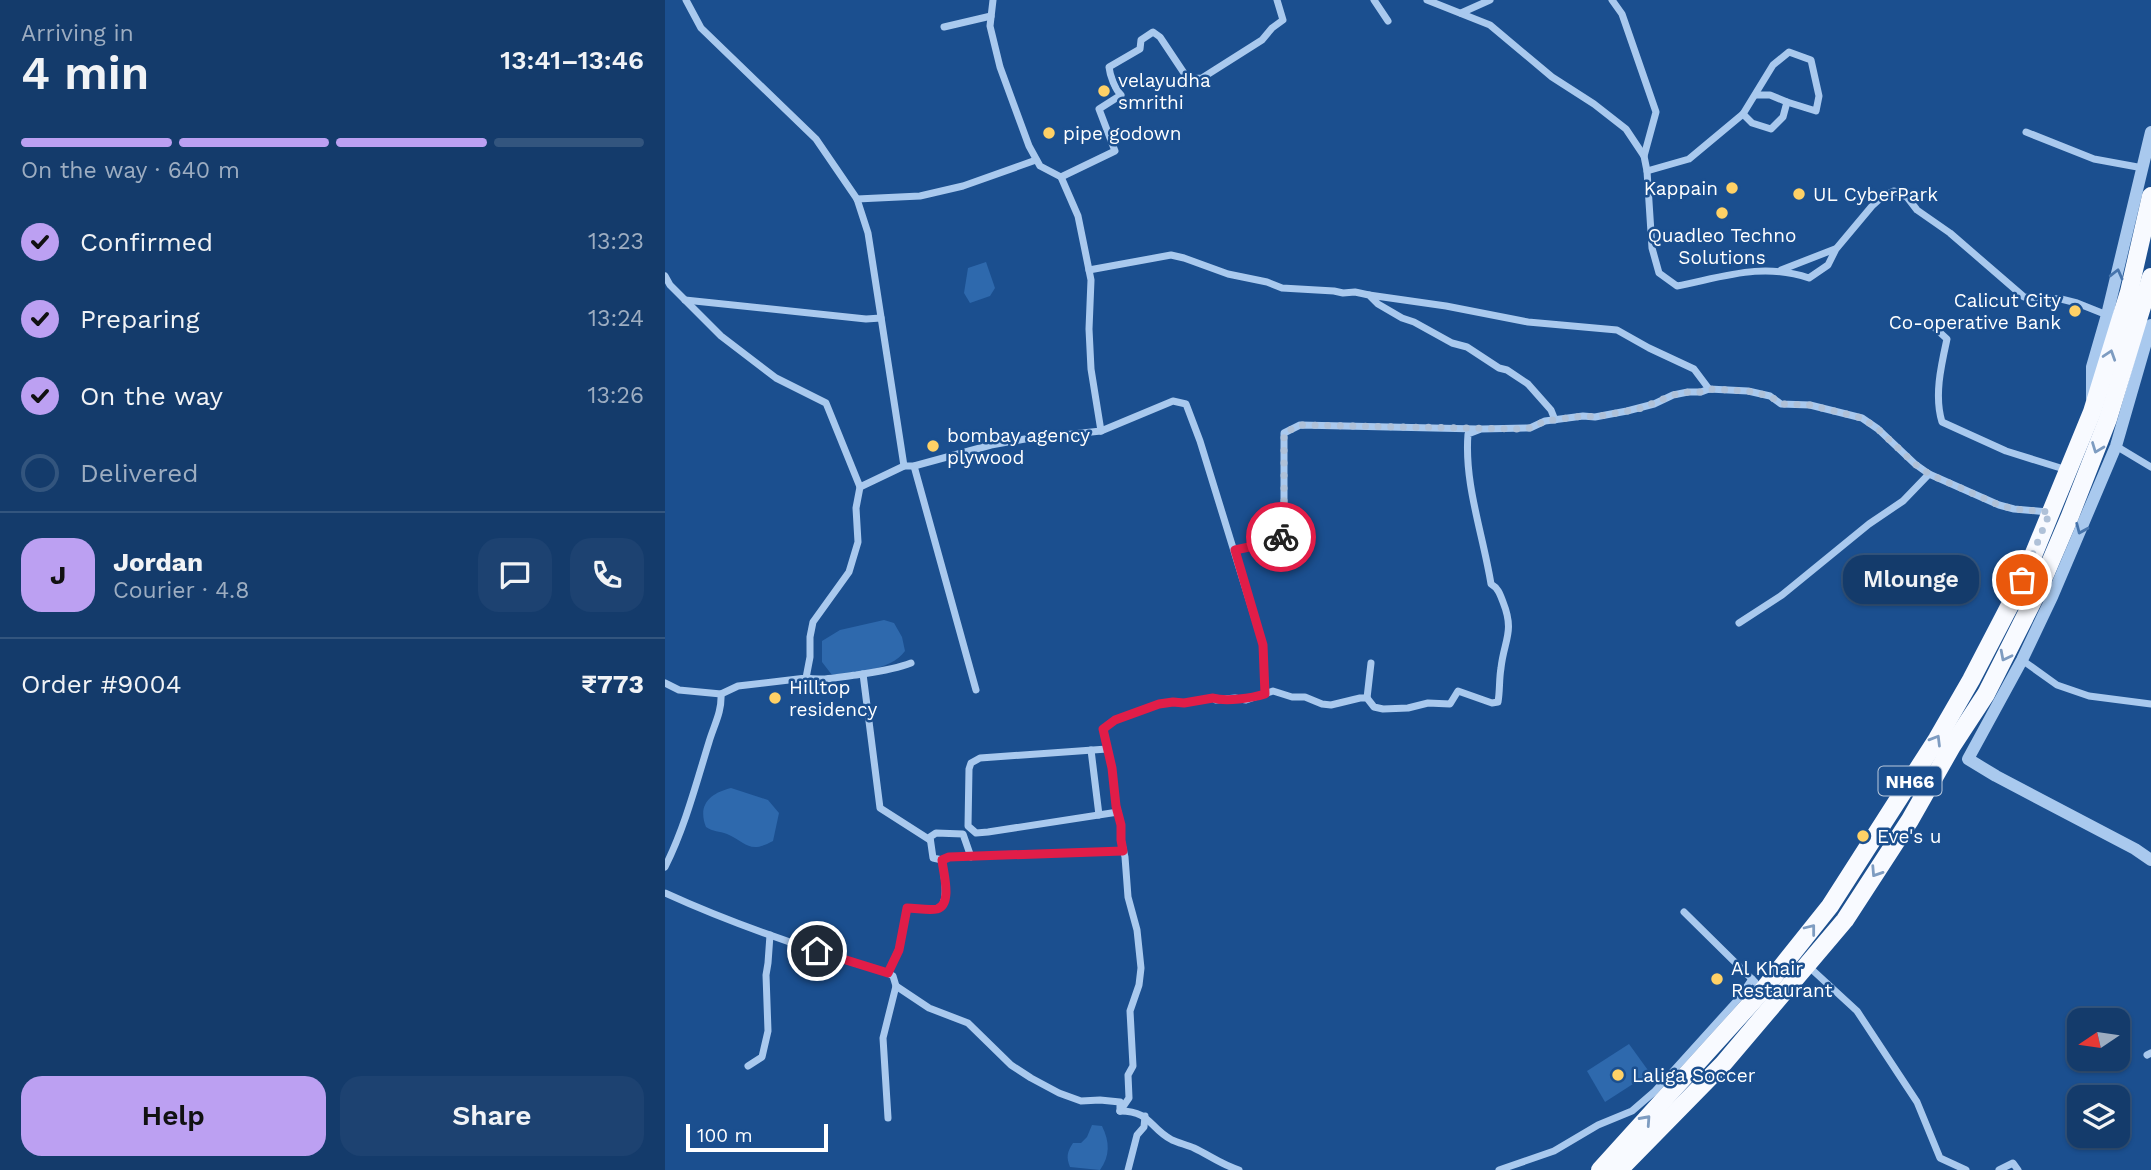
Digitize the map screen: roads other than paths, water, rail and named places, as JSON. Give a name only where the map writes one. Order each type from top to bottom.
[{"type":"highway","name":"NH66","points":[[1600,1170],[1758,985],[1830,906],[1937,739],[1971,680],[2022,580],[2092,412],[2129,292],[2151,196]]},
{"type":"highway","name":"NH66","points":[[1619,1170],[1723,1064],[1845,920],[1910,820],[1952,746],[1986,694],[2032,603],[2070,516],[2108,419],[2151,277]]},
{"type":"street","points":[[686,0],[701,28],[816,139],[857,199],[868,233],[904,466]]},
{"type":"street","points":[[993,0],[990,26],[1000,67],[1029,146],[1040,166],[1061,177],[1078,216],[1091,280],[1091,369],[1101,431]]},
{"type":"street","points":[[1061,177],[1115,151],[1099,109],[1121,95],[1109,74],[1109,67],[1140,49],[1141,40],[1153,32],[1160,37],[1188,79],[1202,78],[1262,40],[1283,20],[1277,0]]},
{"type":"street","points":[[1374,0],[1388,21]]},
{"type":"street","points":[[1427,0],[1490,24],[1552,77],[1626,129],[1644,156],[1652,248],[1659,273],[1677,286],[1734,272],[1771,270],[1809,278],[1828,265],[1836,249],[1872,206],[1894,191],[1907,197],[1917,210],[1950,233],[2024,297],[2061,299],[2107,315]]},
{"type":"street","points":[[1461,13],[1490,0]]},
{"type":"street","points":[[1612,0],[1622,14],[1656,112],[1644,156]]},
{"type":"street","points":[[944,27],[991,16]]},
{"type":"street","points":[[1647,171],[1689,159],[1743,114],[1773,65],[1789,52],[1811,60],[1819,96],[1816,111],[1770,95],[1756,95]]},
{"type":"street","points":[[1743,114],[1752,123],[1771,129],[1783,117],[1787,102]]},
{"type":"street","points":[[2026,132],[2094,159],[2143,168]]},
{"type":"street","points":[[2092,412],[2092,367],[2151,132]]},
{"type":"street","points":[[857,199],[920,196],[963,186],[1036,160]]},
{"type":"street","points":[[1779,272],[1836,249]]},
{"type":"street","points":[[1089,270],[1171,255],[1219,272],[1267,282],[1282,288],[1355,292],[1528,322],[1617,330],[1694,369],[1709,389]]},
{"type":"street","points":[[665,276],[670,285],[721,336],[776,378],[827,403],[860,487],[856,508],[858,542],[849,572],[813,622],[806,678]]},
{"type":"street","points":[[1369,295],[1378,304],[1402,318],[1452,343],[1467,347],[1528,384],[1551,410],[1555,420]]},
{"type":"street","points":[[685,300],[866,319],[881,318]]},
{"type":"street","points":[[2150,857],[1968,759],[2022,660],[2052,597],[2116,446],[2151,326]]},
{"type":"street","points":[[1935,328],[1947,339],[1937,406],[1941,422],[2006,452],[2068,471]]},
{"type":"street","points":[[1235,550],[1273,542],[1284,535],[1284,433],[1300,425],[1530,428],[1545,421],[1595,417],[1639,409],[1673,395],[1709,389],[1748,391],[1770,396],[1781,404],[1810,405],[1862,418],[1929,474],[1999,505],[2050,512]]},
{"type":"street","points":[[860,487],[904,466],[914,466],[991,445],[1101,431],[1173,401],[1186,404],[1235,550],[1263,645],[1265,694]]},
{"type":"street","points":[[1371,663],[1367,698],[1374,707],[1383,709],[1408,708],[1428,703],[1450,704],[1458,691],[1492,704],[1498,702],[1500,670],[1510,627],[1501,597],[1496,587],[1491,584],[1481,542],[1466,449],[1468,434],[1481,429]]},
{"type":"street","points":[[2116,446],[2151,467]]},
{"type":"street","points":[[914,466],[976,690]]},
{"type":"street","points":[[1739,623],[1782,596],[1869,524],[1903,501],[1929,474]]},
{"type":"street","points":[[2022,660],[2057,685],[2089,696],[2151,705]]},
{"type":"street","points":[[665,683],[679,691],[720,694],[738,686],[806,678],[821,681],[886,671],[911,663]]},
{"type":"street","points":[[863,674],[880,808],[930,840]]},
{"type":"street","points":[[1120,1111],[1129,1098],[1128,1074],[1133,1066],[1130,1011],[1139,985],[1141,968],[1137,930],[1128,897],[1112,768],[1103,729],[1136,711],[1173,702],[1213,698],[1246,700],[1278,692],[1305,696],[1331,705],[1367,698]]},
{"type":"street","points":[[665,867],[675,847],[718,721],[720,694]]},
{"type":"street","points":[[1107,749],[980,758],[971,763],[969,769],[968,826],[976,833],[988,832],[1118,812]]},
{"type":"street","points":[[1091,750],[1100,814]]},
{"type":"street","points":[[971,857],[963,834],[936,834],[930,837],[933,858],[942,860],[949,857],[971,857],[1123,851]]},
{"type":"street","points":[[888,973],[899,950],[907,908],[936,910],[943,905],[946,898],[942,860]]},
{"type":"street","points":[[665,893],[714,915],[893,976],[896,986],[883,1038],[888,1118]]},
{"type":"street","points":[[1499,1170],[1554,1151],[1598,1125],[1632,1111],[1654,1092],[1739,998],[1758,985],[1684,912]]},
{"type":"street","points":[[748,1066],[762,1057],[768,1031],[766,975],[770,935]]},
{"type":"street","points":[[1807,965],[1857,1011],[1917,1102],[1945,1170]]},
{"type":"street","points":[[896,986],[929,1008],[968,1023],[1011,1065],[1031,1078],[1081,1101],[1120,1102],[1120,1111]]},
{"type":"street","points":[[1120,1111],[1146,1116],[1159,1132],[1221,1164],[1239,1170]]},
{"type":"street","points":[[1128,1170],[1137,1135],[1144,1127],[1146,1116]]},
{"type":"street","points":[[1940,1158],[1966,1170]]},
{"type":"street","points":[[1999,1170],[2013,1163],[2018,1170]]},
{"type":"place","name":"velayudha smrithi","points":[[1104,91]]},
{"type":"place","name":"pipe godown","points":[[1049,133]]},
{"type":"place","name":"Kappain","points":[[1732,188]]},
{"type":"place","name":"UL CyberPark","points":[[1799,194]]},
{"type":"place","name":"Quadleo Techno Solutions","points":[[1722,213]]},
{"type":"place","name":"Calicut City Co-operative Bank","points":[[2075,311]]},
{"type":"place","name":"bombay agency plywood","points":[[933,446]]},
{"type":"place","name":"Mlounge","points":[[2022,580]]},
{"type":"place","name":"Hilltop residency","points":[[775,698]]},
{"type":"place","name":"Eve's u","points":[[1863,836]]},
{"type":"place","name":"Al Khair Restaurant","points":[[1717,979]]},
{"type":"place","name":"Laliga Soccer","points":[[1618,1075]]}]
